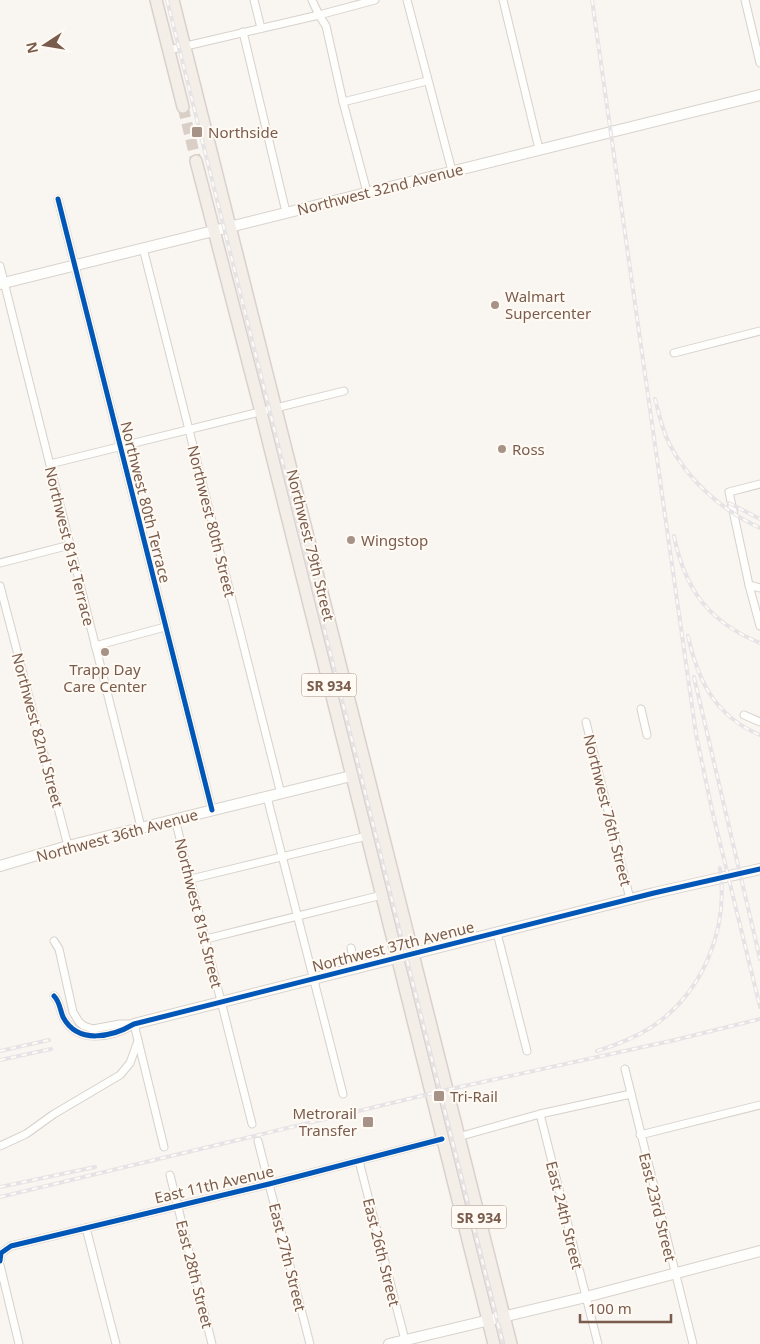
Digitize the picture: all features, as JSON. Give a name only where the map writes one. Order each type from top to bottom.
[{"type":"main road","points":[[156,0],[183,107]]},
{"type":"main road","name":"Northwest 79th Street","points":[[173,0],[414,954],[458,1137]]},
{"type":"main road","name":"Northwest 79th Street","points":[[196,161],[261,412],[442,1139]]},
{"type":"main road","name":"SR 934","points":[[458,1137],[511,1344]]},
{"type":"main road","name":"SR 934","points":[[442,1139],[494,1344]]},
{"type":"main road","points":[[460,1210],[476,1206]]},
{"type":"street","points":[[254,0],[261,28]]},
{"type":"street","points":[[312,0],[326,26],[343,102],[367,192]]},
{"type":"street","points":[[169,50],[375,0]]},
{"type":"street","points":[[407,0],[452,171]]},
{"type":"street","points":[[503,0],[539,149]]},
{"type":"street","points":[[745,0],[760,63]]},
{"type":"street","points":[[243,32],[286,212]]},
{"type":"street","points":[[343,102],[427,81]]},
{"type":"street","name":"Northwest 32nd Avenue","points":[[2,284],[760,94]]},
{"type":"street","name":"Northwest 80th Terrace","points":[[58,199],[212,810]]},
{"type":"street","name":"Northwest 80th Street","points":[[143,248],[281,794]]},
{"type":"street","name":"Northwest 81st Terrace","points":[[0,266],[2,284],[50,464],[141,827]]},
{"type":"street","points":[[674,353],[760,331]]},
{"type":"street","points":[[50,464],[344,391]]},
{"type":"street","points":[[760,484],[729,492],[760,626]]},
{"type":"street","points":[[0,563],[70,545]]},
{"type":"street","name":"Northwest 82nd Street","points":[[0,586],[68,846]]},
{"type":"street","points":[[750,586],[760,588]]},
{"type":"street","points":[[95,646],[165,627]]},
{"type":"street","points":[[641,709],[647,735]]},
{"type":"street","points":[[744,715],[760,722]]},
{"type":"street","name":"Northwest 76th Street","points":[[586,722],[630,899]]},
{"type":"street","name":"Northwest 36th Avenue","points":[[0,866],[141,827],[352,776]]},
{"type":"street","points":[[267,797],[342,1094]]},
{"type":"street","name":"Northwest 81st Street","points":[[175,819],[252,1124]]},
{"type":"street","points":[[191,879],[366,836]]},
{"type":"street","name":"Northwest 37th Avenue","points":[[54,941],[59,949],[73,1012],[79,1022],[93,1029],[120,1024],[134,1024],[630,899],[760,869]]},
{"type":"street","points":[[206,939],[382,895]]},
{"type":"street","points":[[497,933],[527,1051]]},
{"type":"street","points":[[351,948],[356,968]]},
{"type":"street","name":"Northwest 37th Avenue","points":[[54,996],[58,1000],[66,1021],[74,1029],[86,1036],[98,1036],[122,1031],[134,1024]]},
{"type":"street","points":[[134,1024],[164,1147]]},
{"type":"street","points":[[0,1146],[26,1134],[54,1114],[120,1075],[130,1063],[138,1041]]},
{"type":"street","name":"East 23rd Street","points":[[625,1069],[693,1344]]},
{"type":"street","points":[[458,1137],[540,1114],[631,1094]]},
{"type":"street","points":[[640,1135],[760,1105]]},
{"type":"street","name":"East 24th Street","points":[[540,1114],[598,1344]]},
{"type":"street","name":"East 11th Avenue","points":[[0,1263],[1,1253],[11,1246],[269,1184],[442,1139]]},
{"type":"street","name":"East 27th Street","points":[[258,1141],[310,1344]]},
{"type":"street","name":"East 26th Street","points":[[359,1161],[405,1342]]},
{"type":"street","name":"East 28th Street","points":[[170,1175],[212,1344]]},
{"type":"street","points":[[86,1228],[116,1344]]},
{"type":"street","points":[[389,1344],[405,1342],[760,1251]]},
{"type":"street","points":[[0,1263],[3,1296],[19,1344]]},
{"type":"tunnel","points":[[183,107],[196,161]]},
{"type":"railway","points":[[167,0],[503,1344]]},
{"type":"railway","points":[[592,0],[696,734],[712,810],[760,1007]]},
{"type":"railway","points":[[655,399],[667,438],[686,470],[707,493],[733,513],[760,528]]},
{"type":"railway","points":[[729,503],[760,519]]},
{"type":"railway","points":[[674,536],[685,573],[702,602],[727,625],[742,635],[760,643]]},
{"type":"railway","points":[[688,636],[697,668],[711,695],[731,718],[760,735]]},
{"type":"railway","points":[[694,677],[760,959]]},
{"type":"railway","points":[[597,1051],[625,1041],[650,1028],[669,1014],[698,979],[716,936],[722,891],[720,868]]},
{"type":"railway","points":[[0,1197],[446,1090],[675,1040],[760,1019]]},
{"type":"railway","points":[[0,1051],[49,1040]]},
{"type":"railway","points":[[0,1060],[51,1049]]},
{"type":"railway","points":[[0,1187],[95,1167]]},
{"type":"cycle path","points":[[58,199],[212,810]]},
{"type":"cycle path","points":[[54,996],[69,1026],[77,1032],[86,1035],[106,1035],[134,1024],[654,893],[760,869]]},
{"type":"cycle path","points":[[0,1261],[1,1253],[11,1246],[269,1184],[442,1139]]},
{"type":"place","name":"Northside","points":[[197,132]]},
{"type":"place","name":"Walmart Supercenter","points":[[495,305]]},
{"type":"place","name":"Ross","points":[[502,449]]},
{"type":"place","name":"Wingstop","points":[[351,540]]},
{"type":"place","name":"Trapp Day Care Center","points":[[105,652]]},
{"type":"place","name":"Tri-Rail","points":[[439,1096]]},
{"type":"place","name":"Metrorail Transfer","points":[[368,1122]]}]
